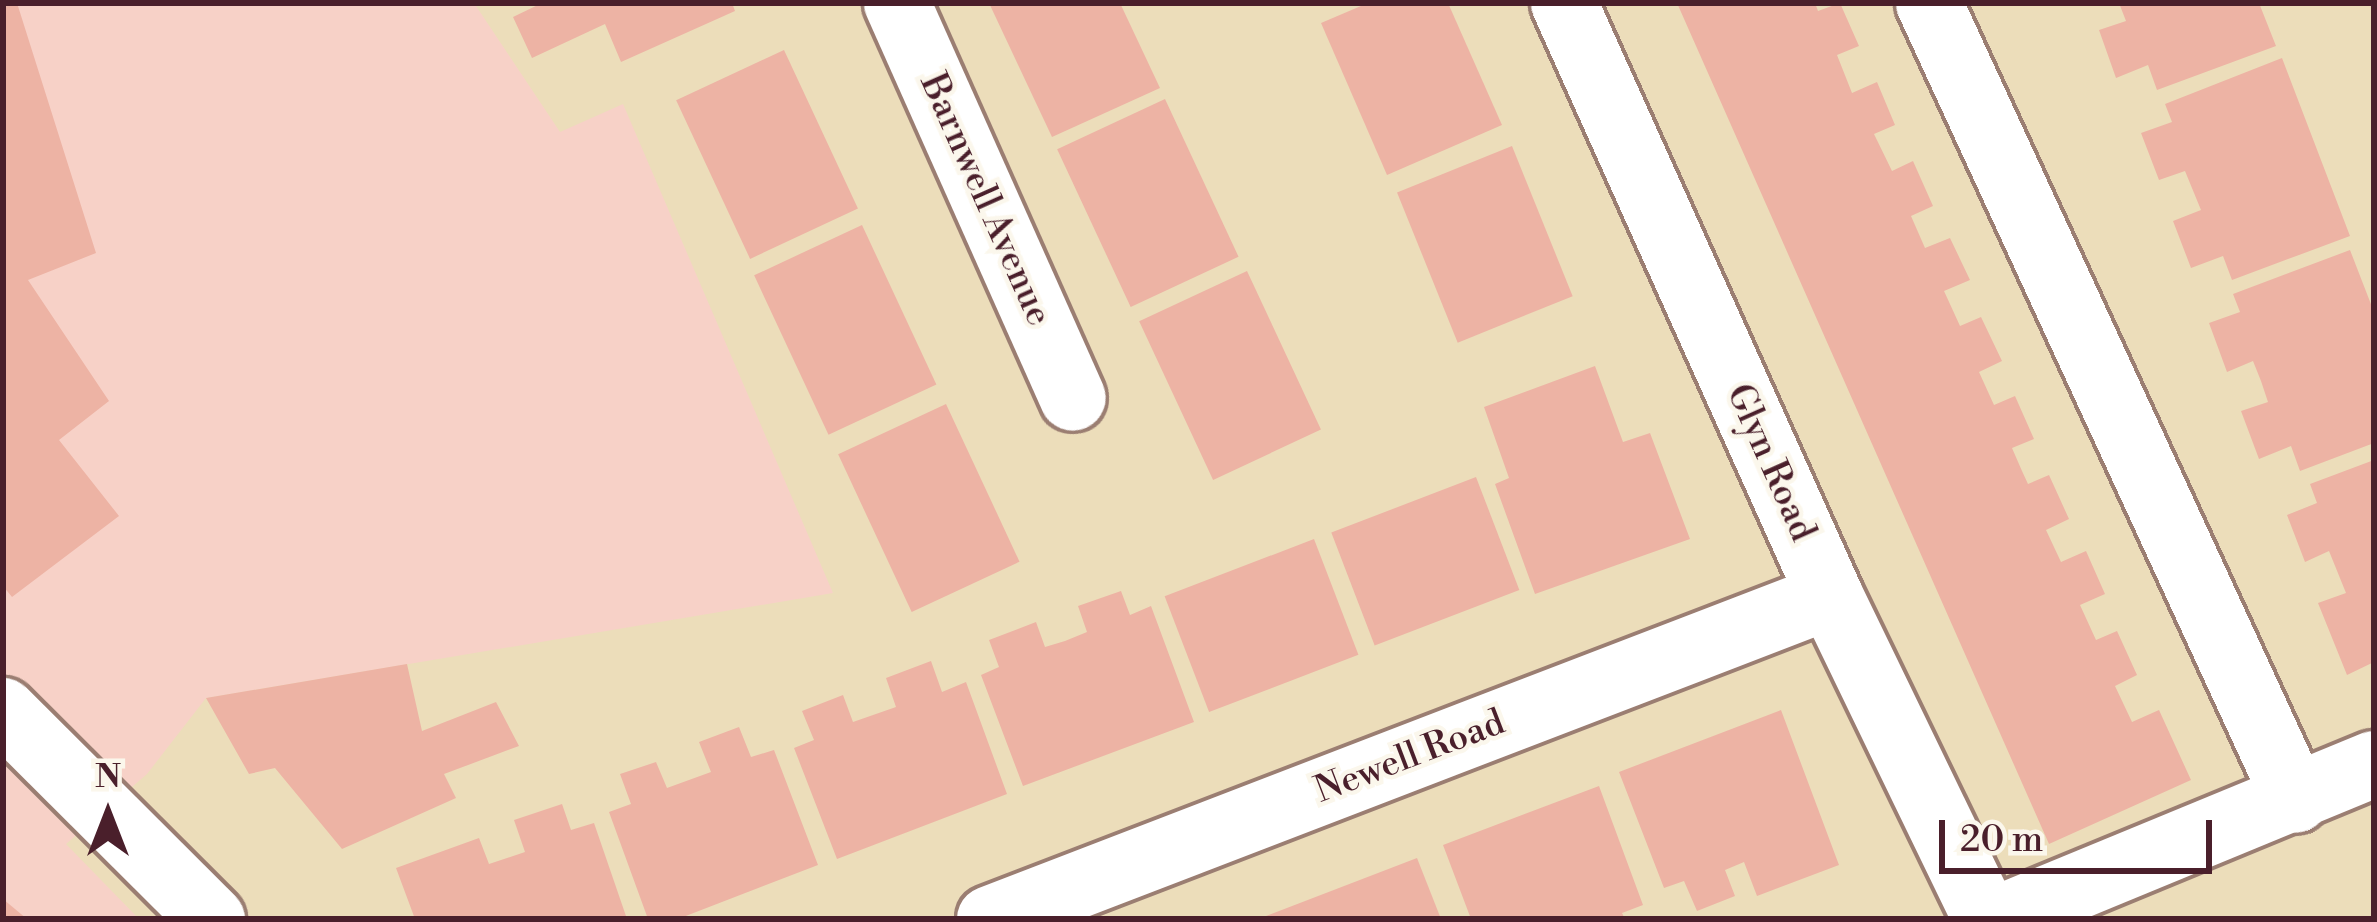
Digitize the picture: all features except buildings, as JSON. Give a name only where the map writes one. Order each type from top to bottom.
[{"type":"street","name":"Barnwell Avenue","points":[[897,3],[1072,398]]},
{"type":"street","name":"Glyn Road","points":[[1564,3],[1830,596],[1986,919]]},
{"type":"street","points":[[1929,3],[2296,800]]},
{"type":"street","name":"Newell Road","points":[[990,919],[1830,596]]},
{"type":"street","points":[[3,710],[212,919]]},
{"type":"street","points":[[1998,919],[2374,764]]},
{"type":"shaded area","points":[[3,3],[474,3],[560,132],[623,104],[833,593],[206,698],[147,774],[66,844],[139,919],[3,919]]}]
